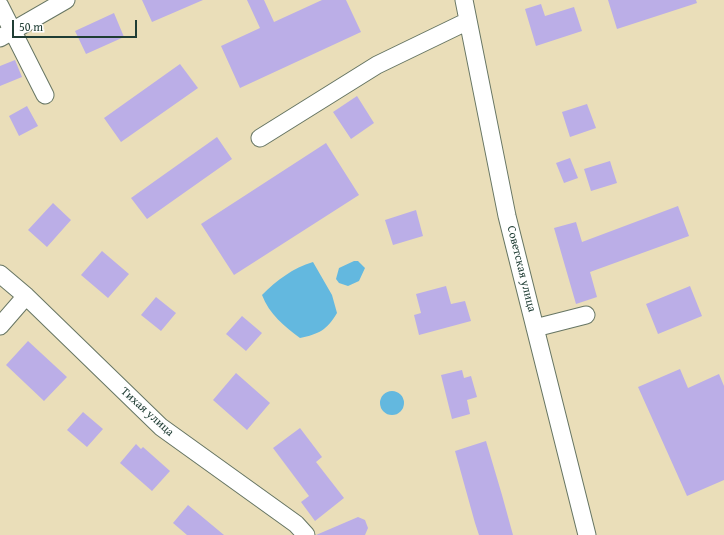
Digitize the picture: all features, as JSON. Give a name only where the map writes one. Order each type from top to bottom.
[{"type":"street","points":[[7,34],[66,0]]},
{"type":"street","name":"Советская улица","points":[[464,0],[507,216],[587,535]]},
{"type":"street","points":[[0,6],[7,34],[45,95]]},
{"type":"street","points":[[260,138],[377,65],[468,21]]},
{"type":"street","name":"Тихая улица","points":[[0,274],[26,296],[161,427],[296,524],[306,535]]},
{"type":"street","points":[[0,326],[26,296]]},
{"type":"street","points":[[536,328],[586,315]]},
{"type":"water","points":[[354,261],[358,261],[365,268],[359,281],[348,286],[339,283],[336,279],[339,268]]},
{"type":"water","points":[[313,262],[332,295],[337,313],[330,324],[322,330],[312,335],[300,338],[283,325],[273,314],[262,295],[273,284],[286,275]]},
{"type":"water","points":[[392,391],[401,394],[404,403],[401,412],[392,415],[383,412],[380,403],[383,394]]},
{"type":"building","points":[[142,0],[203,0],[152,22]]},
{"type":"building","points":[[247,0],[264,0],[274,22],[322,0],[346,0],[361,32],[240,88],[221,46],[260,28]]},
{"type":"building","points":[[608,0],[696,0],[697,3],[617,29]]},
{"type":"building","points":[[541,4],[545,16],[574,7],[582,31],[536,46],[525,9]]},
{"type":"building","points":[[114,13],[124,37],[86,54],[75,31]]},
{"type":"building","points":[[15,60],[22,77],[0,86],[0,66]]},
{"type":"building","points":[[180,64],[198,88],[121,142],[104,118]]},
{"type":"building","points":[[357,96],[374,123],[351,139],[333,112]]},
{"type":"building","points":[[587,104],[596,128],[570,137],[562,112]]},
{"type":"building","points":[[27,106],[38,126],[19,136],[9,116]]},
{"type":"building","points":[[217,137],[232,159],[147,219],[131,198]]},
{"type":"building","points":[[326,143],[359,195],[234,275],[201,224]]},
{"type":"building","points":[[570,158],[578,178],[564,183],[556,163]]},
{"type":"building","points":[[610,161],[617,183],[591,191],[584,169]]},
{"type":"building","points":[[53,203],[71,220],[47,247],[28,230]]},
{"type":"building","points":[[678,206],[689,236],[590,272],[597,297],[576,304],[554,228],[576,222],[582,242]]},
{"type":"building","points":[[416,210],[423,236],[393,245],[385,220]]},
{"type":"building","points":[[102,251],[129,274],[108,298],[81,275]]},
{"type":"building","points":[[446,286],[451,304],[465,301],[471,321],[419,335],[414,315],[421,313],[416,294]]},
{"type":"building","points":[[690,286],[702,316],[658,334],[646,304]]},
{"type":"building","points":[[156,297],[176,313],[161,331],[141,315]]},
{"type":"building","points":[[242,316],[262,333],[246,351],[226,334]]},
{"type":"building","points":[[28,341],[67,377],[44,401],[6,365]]},
{"type":"building","points":[[680,369],[688,388],[719,374],[724,386],[724,480],[687,496],[638,387]]},
{"type":"building","points":[[462,370],[464,378],[471,376],[477,397],[467,400],[470,414],[452,419],[441,375]]},
{"type":"building","points":[[236,373],[270,403],[247,430],[213,400]]},
{"type":"building","points":[[83,412],[103,429],[87,447],[67,430]]},
{"type":"building","points":[[300,428],[322,457],[316,462],[344,498],[315,521],[301,502],[309,496],[273,448]]},
{"type":"building","points":[[486,441],[513,535],[479,535],[475,523],[455,451]]},
{"type":"building","points":[[136,444],[141,449],[143,447],[170,471],[152,491],[120,463]]},
{"type":"building","points":[[188,505],[224,535],[187,535],[173,523]]},
{"type":"building","points":[[358,517],[365,520],[368,528],[365,535],[316,535]]}]
